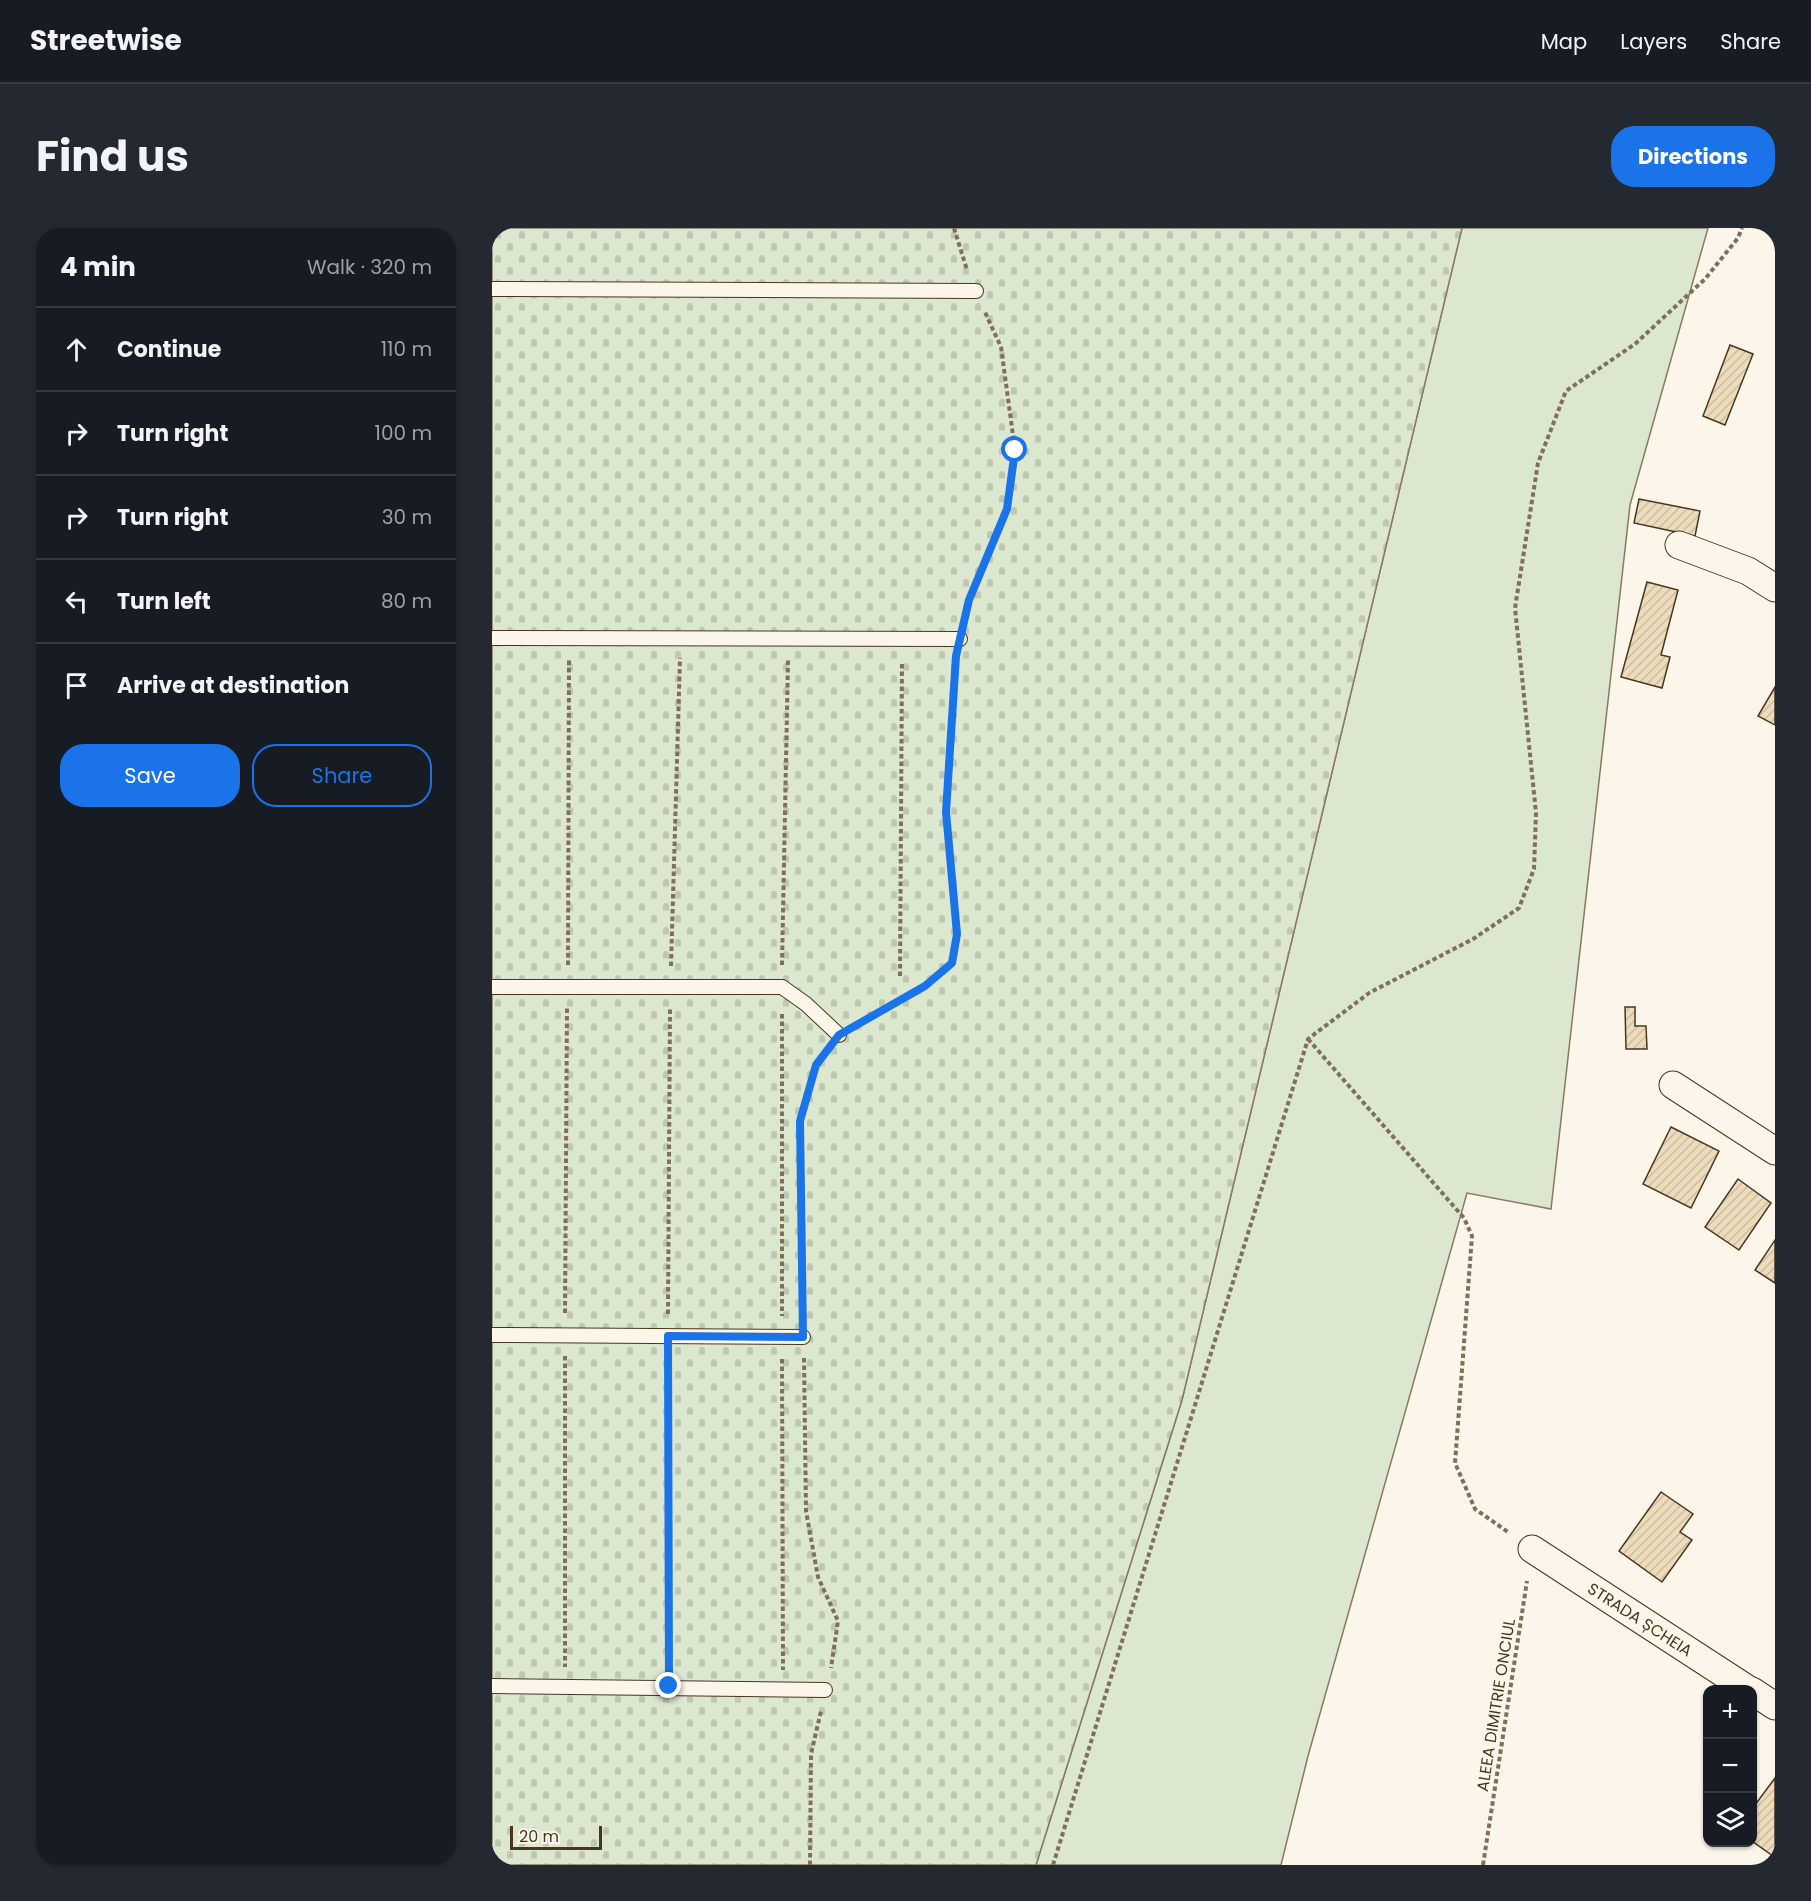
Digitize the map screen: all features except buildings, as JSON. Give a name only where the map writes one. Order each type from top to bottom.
[{"type":"street","points":[[1679,545],[1748,571],[1775,588]]},
{"type":"street","points":[[1673,1085],[1775,1151]]},
{"type":"street","name":"STRADA ȘCHEIA","points":[[1532,1549],[1743,1685]]},
{"type":"street","name":"STRADA ȘCHEIA","points":[[1757,1694],[1775,1706]]},
{"type":"lane","points":[[492,289],[976,291]]},
{"type":"lane","points":[[492,638],[960,639]]},
{"type":"lane","points":[[492,987],[782,987],[806,1004],[839,1035]]},
{"type":"lane","points":[[492,1335],[803,1337]]},
{"type":"lane","points":[[492,1686],[669,1686],[825,1690]]},
{"type":"path","points":[[810,1865],[811,1754],[835,1653],[838,1621],[818,1577],[806,1511],[800,1121],[816,1065],[839,1035],[925,986],[952,963],[957,934],[946,812],[948,752],[956,656],[969,600],[1007,509],[1015,450],[1001,347],[961,257],[954,228]]},
{"type":"path","points":[[1053,1865],[1308,1039],[1369,993],[1473,939],[1519,908],[1534,869],[1536,813],[1515,608],[1538,463],[1566,391],[1635,344],[1706,279],[1738,238],[1742,228]]},
{"type":"path","points":[[565,1686],[569,639]]},
{"type":"path","points":[[669,1686],[670,987],[680,639]]},
{"type":"path","points":[[900,976],[903,639]]},
{"type":"path","points":[[1308,1039],[1464,1218],[1472,1236],[1455,1463],[1475,1509],[1532,1549]]},
{"type":"path","points":[[782,1337],[784,1689]]},
{"type":"path","name":"ALEEA DIMITRIE ONCIUL","points":[[1483,1865],[1532,1549]]},
{"type":"green space","points":[[492,228],[1462,228],[1182,1400],[1036,1865],[492,1865]]},
{"type":"green space","points":[[1462,228],[1708,228],[1630,505],[1551,1209],[1467,1193],[1308,1756],[1281,1865],[1036,1865],[1182,1400]]},
{"type":"route","points":[[669,1686],[668,1336],[803,1337],[800,1121],[816,1065],[839,1035],[925,986],[952,963],[957,934],[946,812],[948,752],[956,656],[969,600],[1007,509],[1015,450]]}]
